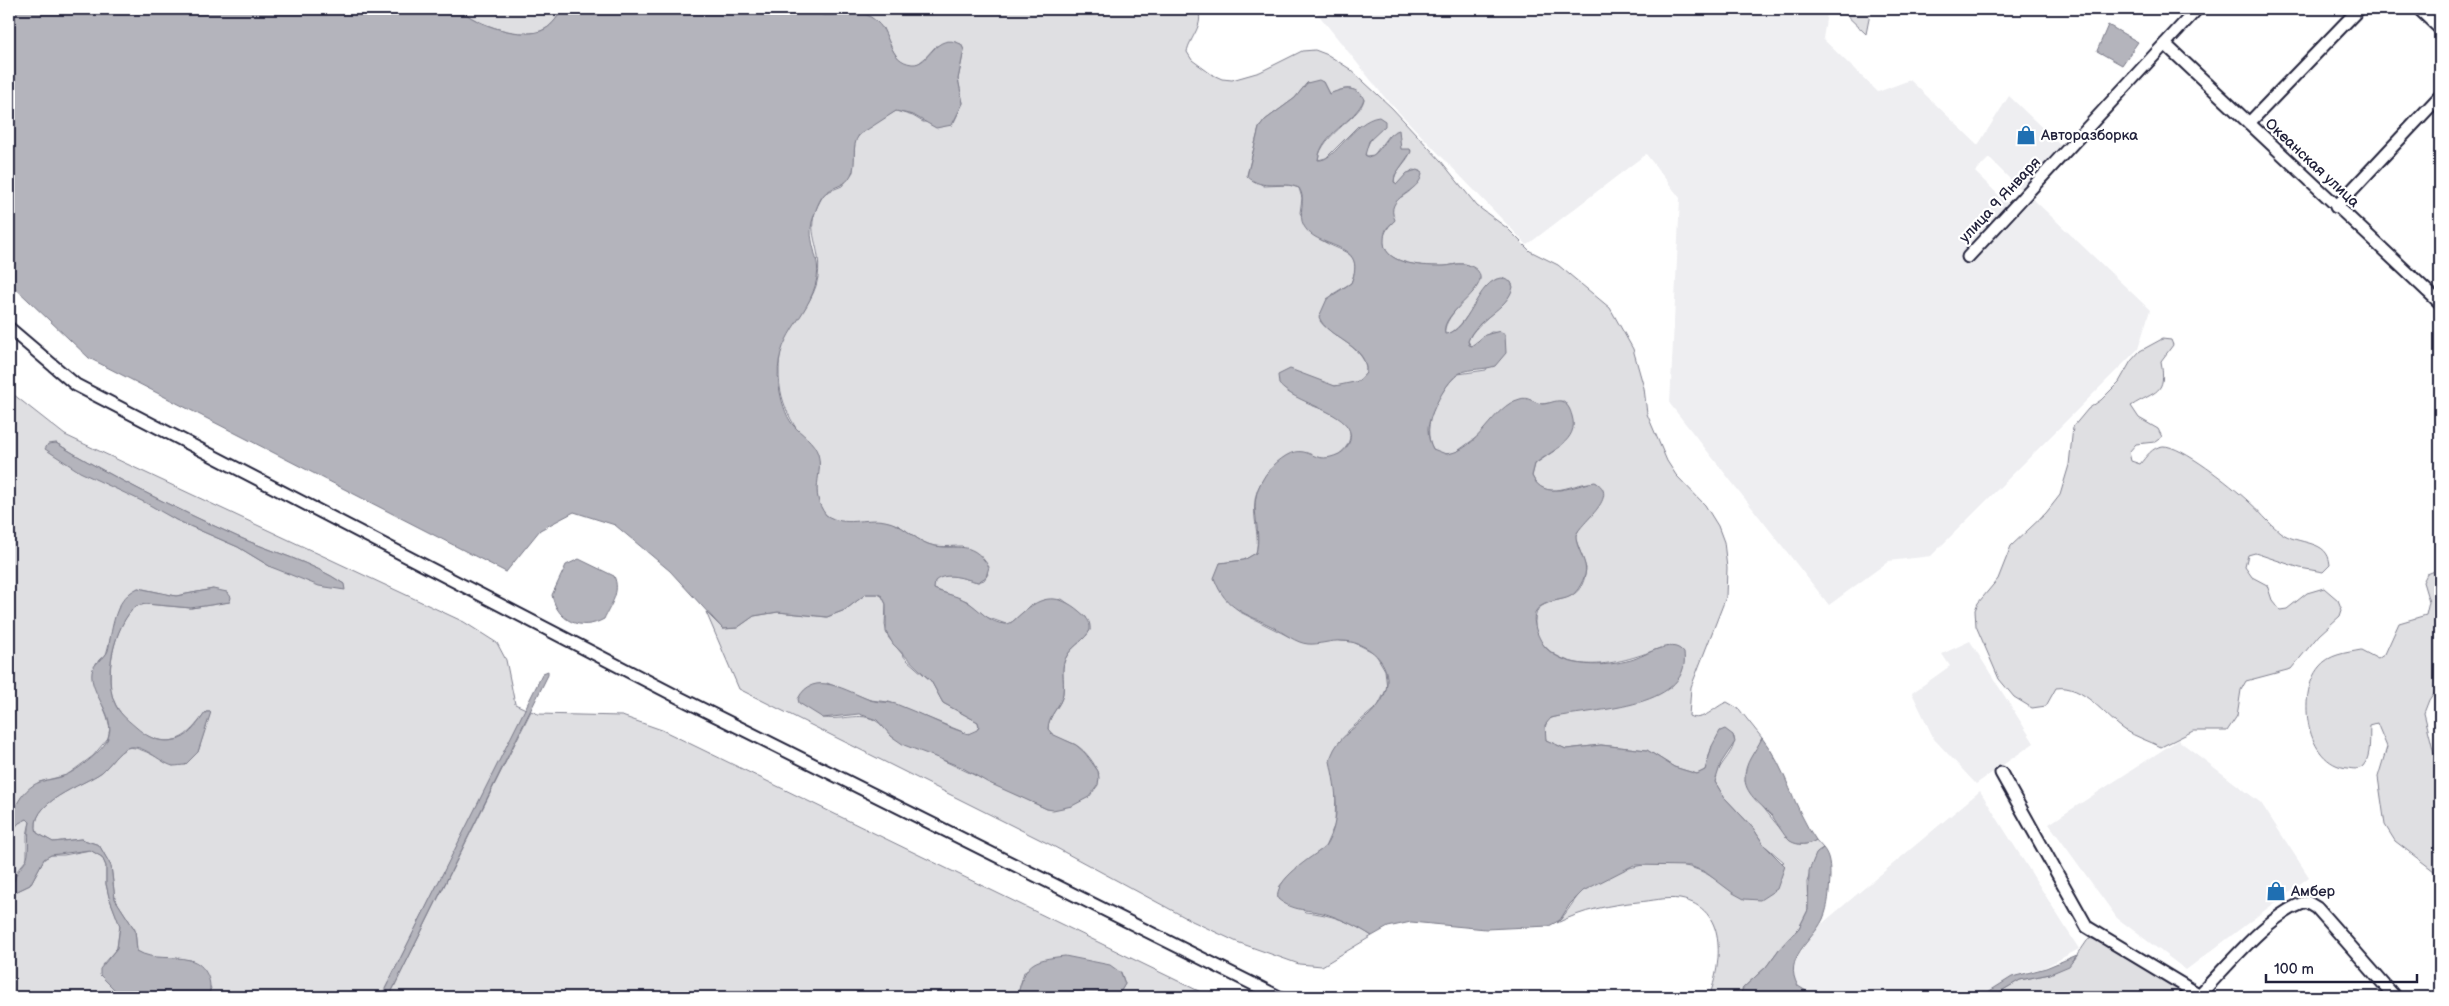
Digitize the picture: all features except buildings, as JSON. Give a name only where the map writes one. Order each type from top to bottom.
[{"type":"street","name":"улица 9 Января","points":[[1968,257],[2197,9]]},
{"type":"street","points":[[2248,123],[2359,9]]},
{"type":"street","points":[[2422,9],[2440,26]]},
{"type":"street","name":"Океанская улица","points":[[2165,44],[2440,303]]},
{"type":"street","points":[[2336,207],[2440,96]]},
{"type":"street","points":[[9,328],[76,385],[680,698],[1280,997]]},
{"type":"street","points":[[2001,772],[2087,927],[2201,996],[2273,920],[2297,905],[2307,902],[2316,908],[2396,997]]},
{"type":"shaded area","points":[[9,9],[460,9],[488,26],[525,33],[545,29],[564,9],[804,9],[823,15],[857,12],[870,17],[882,27],[894,53],[904,62],[912,64],[923,60],[938,45],[944,42],[952,41],[961,44],[964,50],[958,79],[963,103],[952,125],[936,128],[913,115],[896,111],[859,135],[855,145],[853,170],[849,179],[824,194],[820,201],[811,229],[818,271],[817,278],[807,306],[792,329],[781,353],[778,368],[779,386],[784,407],[790,421],[810,441],[818,454],[817,491],[821,506],[826,515],[833,519],[848,522],[885,521],[897,525],[928,544],[968,548],[975,552],[982,557],[989,567],[986,577],[978,582],[950,576],[940,578],[935,581],[934,589],[966,601],[994,621],[1010,623],[1029,607],[1050,599],[1057,599],[1072,605],[1086,617],[1090,624],[1090,630],[1065,659],[1062,698],[1050,719],[1048,729],[1052,734],[1076,745],[1085,753],[1098,771],[1098,785],[1089,797],[1072,806],[1053,810],[1047,809],[987,782],[961,767],[904,745],[891,736],[877,720],[859,714],[823,718],[799,703],[798,699],[804,690],[812,685],[831,685],[873,701],[896,704],[968,734],[977,730],[978,722],[943,703],[931,681],[893,644],[886,632],[886,604],[882,596],[878,594],[866,594],[845,610],[827,617],[778,612],[754,616],[737,628],[723,629],[670,571],[615,525],[574,512],[540,530],[506,572],[89,358],[9,282]]},
{"type":"shaded area","points":[[460,9],[564,9],[545,29],[525,33],[488,26]]},
{"type":"shaded area","points":[[804,9],[1197,9],[1200,20],[1187,52],[1192,60],[1211,74],[1222,79],[1232,80],[1260,72],[1302,51],[1315,50],[1328,55],[1350,69],[1392,108],[1441,161],[1477,206],[1507,228],[1530,251],[1558,265],[1610,308],[1633,349],[1644,388],[1647,414],[1667,461],[1676,475],[1705,505],[1718,526],[1724,542],[1727,568],[1726,597],[1691,687],[1689,716],[1694,718],[1704,716],[1727,702],[1739,709],[1762,738],[1745,781],[1747,786],[1776,824],[1793,842],[1805,844],[1816,840],[1823,848],[1818,851],[1807,882],[1808,910],[1799,928],[1780,948],[1766,967],[1743,988],[1739,997],[1709,997],[1717,969],[1717,939],[1714,925],[1707,913],[1696,904],[1680,899],[1627,903],[1587,911],[1557,923],[1584,890],[1614,873],[1631,868],[1666,863],[1700,871],[1715,879],[1784,862],[1764,845],[1753,828],[1724,797],[1715,782],[1718,770],[1732,748],[1734,737],[1712,746],[1705,770],[1697,774],[1674,767],[1647,750],[1601,745],[1566,749],[1546,740],[1544,730],[1548,719],[1673,684],[1679,676],[1684,658],[1660,648],[1614,662],[1582,664],[1567,660],[1553,653],[1541,642],[1535,626],[1535,617],[1538,609],[1574,594],[1584,580],[1586,568],[1575,537],[1581,526],[1593,514],[1597,483],[1552,490],[1538,485],[1532,476],[1535,464],[1560,447],[1567,405],[1564,401],[1541,404],[1477,437],[1455,453],[1442,454],[1433,449],[1429,430],[1430,419],[1438,399],[1444,389],[1458,374],[1486,370],[1504,333],[1491,332],[1471,346],[1468,341],[1478,326],[1507,298],[1512,284],[1497,279],[1492,282],[1464,321],[1451,333],[1445,335],[1448,321],[1477,285],[1480,278],[1473,268],[1466,264],[1440,266],[1411,264],[1393,257],[1387,252],[1384,245],[1384,235],[1394,221],[1392,207],[1397,200],[1414,186],[1420,171],[1412,170],[1397,184],[1394,182],[1396,173],[1407,159],[1411,150],[1402,150],[1388,136],[1374,155],[1366,156],[1365,150],[1371,139],[1358,126],[1326,158],[1318,160],[1321,150],[1327,141],[1358,111],[1362,104],[1364,97],[1351,89],[1343,89],[1329,94],[1323,82],[1307,83],[1295,98],[1265,120],[1259,128],[1247,175],[1264,186],[1289,185],[1299,188],[1302,198],[1300,213],[1312,231],[1327,244],[1348,254],[1355,264],[1351,283],[1333,294],[1320,321],[1356,350],[1362,357],[1366,373],[1359,380],[1350,384],[1330,385],[1306,403],[1332,413],[1346,422],[1350,435],[1349,442],[1340,453],[1333,457],[1319,459],[1299,452],[1272,471],[1260,485],[1256,494],[1256,553],[1244,560],[1220,563],[1238,611],[1288,636],[1353,642],[1375,653],[1385,670],[1387,688],[1378,706],[1348,731],[1336,790],[1335,824],[1325,847],[1289,875],[1279,887],[1305,912],[1340,920],[1372,936],[1322,966],[1299,964],[1237,942],[1192,921],[1051,845],[739,689],[706,612],[723,629],[737,628],[754,616],[778,612],[827,617],[845,610],[866,594],[878,594],[882,596],[886,604],[885,625],[888,637],[907,660],[931,681],[943,703],[978,722],[979,728],[974,734],[968,734],[889,702],[870,700],[827,683],[823,718],[868,717],[883,726],[891,736],[1047,809],[1072,806],[1099,774],[1093,762],[1083,751],[1076,745],[1053,735],[1048,729],[1050,719],[1062,698],[1065,659],[1090,630],[1086,617],[1062,599],[1030,606],[1012,622],[1006,624],[986,617],[967,601],[934,589],[933,583],[942,577],[954,576],[978,582],[984,580],[988,574],[962,546],[928,544],[901,527],[882,521],[840,522],[830,518],[823,512],[819,504],[817,472],[819,461],[797,429],[786,408],[782,396],[779,370],[779,361],[784,341],[809,301],[818,277],[818,254],[813,227],[817,206],[825,193],[842,186],[853,172],[855,140],[865,129],[896,111],[913,116],[923,122],[954,122],[963,103],[958,79],[964,50],[961,44],[936,46],[919,63],[906,64],[900,60],[891,48],[883,28],[821,15]]},
{"type":"shaded area","points":[[1314,9],[1823,9],[1827,13],[1823,39],[1878,92],[1910,80],[1978,145],[2009,96],[2062,147],[2022,191],[1989,158],[1975,172],[2018,214],[2033,199],[2150,310],[2138,349],[1931,556],[1889,561],[1829,605],[1670,404],[1680,198],[1646,154],[1527,245],[1386,99]]},
{"type":"shaded area","points":[[1840,9],[1871,9],[1866,34]]},
{"type":"shaded area","points":[[2108,25],[2138,42],[2122,65],[2097,51]]},
{"type":"shaded area","points":[[1319,80],[1323,82],[1329,94],[1348,89],[1357,91],[1364,99],[1353,115],[1325,142],[1320,150],[1318,160],[1331,155],[1361,125],[1379,117],[1385,121],[1385,126],[1369,141],[1365,155],[1368,157],[1373,155],[1390,135],[1399,130],[1401,149],[1410,149],[1411,152],[1395,175],[1394,182],[1397,184],[1407,173],[1417,170],[1422,173],[1416,186],[1394,205],[1395,220],[1387,228],[1384,236],[1386,251],[1399,260],[1408,263],[1437,266],[1465,264],[1474,268],[1479,273],[1480,280],[1477,287],[1449,318],[1445,326],[1445,334],[1461,325],[1479,296],[1493,281],[1502,278],[1511,282],[1513,287],[1505,302],[1478,326],[1468,341],[1469,345],[1472,346],[1485,335],[1500,331],[1505,335],[1506,353],[1495,366],[1464,371],[1450,382],[1439,398],[1431,416],[1428,435],[1433,449],[1446,454],[1458,451],[1477,437],[1501,410],[1510,403],[1520,399],[1526,398],[1542,404],[1561,401],[1567,405],[1571,413],[1572,432],[1568,439],[1535,464],[1532,476],[1537,484],[1552,490],[1595,482],[1602,488],[1604,494],[1602,501],[1576,535],[1586,570],[1581,585],[1571,596],[1541,606],[1535,615],[1535,626],[1542,643],[1553,654],[1563,659],[1574,663],[1598,665],[1631,660],[1659,649],[1673,646],[1679,648],[1684,653],[1682,672],[1671,686],[1654,697],[1610,709],[1551,718],[1545,725],[1546,740],[1566,749],[1601,745],[1647,750],[1674,767],[1697,774],[1705,770],[1712,746],[1720,731],[1725,729],[1733,735],[1735,742],[1721,763],[1715,782],[1724,797],[1753,828],[1764,845],[1785,866],[1777,889],[1760,900],[1744,899],[1705,872],[1690,866],[1634,865],[1583,891],[1570,904],[1560,920],[1549,926],[1486,929],[1411,922],[1388,927],[1372,936],[1338,918],[1320,912],[1296,908],[1278,899],[1281,884],[1287,877],[1325,847],[1334,827],[1336,816],[1336,794],[1330,761],[1334,749],[1378,705],[1384,695],[1387,683],[1387,674],[1384,666],[1374,653],[1366,648],[1350,642],[1338,641],[1308,644],[1295,640],[1238,610],[1224,598],[1214,578],[1220,563],[1244,560],[1256,553],[1258,534],[1256,498],[1265,475],[1272,467],[1281,459],[1295,452],[1325,458],[1331,457],[1342,452],[1349,443],[1350,433],[1346,424],[1325,410],[1287,392],[1279,384],[1278,375],[1290,369],[1335,386],[1359,381],[1366,373],[1365,363],[1361,356],[1355,349],[1323,325],[1319,317],[1327,299],[1351,283],[1355,269],[1353,259],[1340,248],[1311,234],[1304,226],[1301,217],[1302,197],[1299,188],[1286,185],[1259,184],[1247,176],[1259,128],[1265,120],[1295,98],[1307,83]]},
{"type":"shaded area","points":[[2162,339],[2171,340],[2173,345],[2161,361],[2161,386],[2153,394],[2131,406],[2139,418],[2158,429],[2162,437],[2155,442],[2136,444],[2129,452],[2131,461],[2140,464],[2152,450],[2163,446],[2182,452],[2230,486],[2280,532],[2324,550],[2330,565],[2323,572],[2300,568],[2255,553],[2248,555],[2245,567],[2252,577],[2267,585],[2272,600],[2280,610],[2287,609],[2307,593],[2324,588],[2338,600],[2342,610],[2340,616],[2319,635],[2291,669],[2246,681],[2241,690],[2237,716],[2227,731],[2193,731],[2161,747],[2125,730],[2093,702],[2076,691],[2056,688],[2046,706],[2032,708],[2014,697],[1999,679],[1976,626],[1975,610],[1978,603],[1998,579],[2011,546],[2046,513],[2060,495],[2069,465],[2073,427],[2088,409],[2101,400],[2119,382],[2131,361],[2140,351]]},
{"type":"shaded area","points":[[9,391],[65,435],[464,622],[497,643],[506,660],[515,704],[526,709],[381,997],[208,997],[211,988],[191,960],[148,957],[137,951],[135,930],[115,899],[111,866],[99,845],[81,839],[53,842],[37,833],[36,822],[40,812],[48,804],[58,796],[102,772],[120,752],[127,748],[137,748],[173,766],[198,752],[210,712],[206,712],[192,729],[182,737],[171,741],[150,737],[130,723],[116,705],[110,684],[111,660],[123,624],[136,606],[146,604],[191,608],[229,602],[213,589],[176,596],[138,588],[119,606],[106,655],[96,663],[94,684],[107,716],[110,728],[108,738],[93,756],[67,775],[39,782],[22,796],[9,820]],"holes":[[[56,443],[190,515],[236,536],[319,569],[344,584],[271,567],[238,547],[176,520]]]},
{"type":"shaded area","points":[[56,443],[190,515],[236,536],[319,569],[344,584],[345,590],[319,586],[271,567],[238,547],[176,520],[146,503],[80,472],[45,449],[48,444]]},
{"type":"shaded area","points":[[579,559],[614,576],[616,582],[616,593],[604,619],[595,623],[579,624],[571,622],[559,612],[552,595],[566,565]]},
{"type":"shaded area","points":[[2440,569],[2440,684],[2429,700],[2424,713],[2434,753],[2440,756],[2440,873],[2434,871],[2395,841],[2385,825],[2378,777],[2387,747],[2377,723],[2370,725],[2369,752],[2366,762],[2360,768],[2350,768],[2334,764],[2323,755],[2314,742],[2309,727],[2307,710],[2308,694],[2312,679],[2319,667],[2328,659],[2361,650],[2378,659],[2385,654],[2399,623],[2426,615],[2429,602],[2423,582],[2427,574]]},
{"type":"shaded area","points":[[138,588],[176,596],[213,589],[227,592],[231,597],[230,602],[191,608],[146,604],[136,606],[122,626],[112,653],[110,682],[116,706],[125,718],[147,735],[162,741],[179,739],[191,731],[206,712],[211,712],[198,752],[185,765],[173,766],[145,750],[133,747],[127,748],[120,752],[102,772],[70,789],[48,804],[40,812],[36,822],[37,833],[53,842],[81,839],[99,845],[111,866],[115,899],[135,930],[137,951],[150,956],[196,962],[204,970],[209,980],[210,992],[208,997],[117,997],[118,993],[100,975],[100,969],[117,948],[120,926],[109,897],[106,884],[106,866],[102,857],[90,850],[51,855],[44,859],[30,885],[9,895],[9,883],[14,881],[28,855],[30,822],[27,819],[19,823],[9,834],[11,819],[21,797],[33,786],[43,781],[63,776],[77,769],[96,754],[106,743],[110,729],[109,721],[94,688],[92,672],[94,666],[108,651],[111,631],[121,603],[125,597]]},
{"type":"shaded area","points":[[1970,641],[2034,743],[1976,784],[1934,739],[1912,693],[1950,666],[1942,654]]},
{"type":"shaded area","points":[[548,671],[548,675],[389,997],[381,997],[543,673]]},
{"type":"shaded area","points":[[531,711],[538,714],[622,716],[662,730],[1211,997],[1106,997],[1119,994],[1125,984],[1121,972],[1024,972],[1017,997],[389,997]]},
{"type":"shaded area","points":[[1762,738],[1778,763],[1801,815],[1816,840],[1813,842],[1800,844],[1790,841],[1772,816],[1748,791],[1745,780],[1746,768]]},
{"type":"shaded area","points":[[2178,740],[2261,803],[2309,877],[2186,970],[2117,918],[2049,824]]},
{"type":"shaded area","points":[[1980,791],[2079,949],[2043,968],[2024,972],[1980,997],[1816,997],[1802,991],[1794,980],[1793,963],[1818,927]]},
{"type":"shaded area","points":[[27,819],[30,822],[27,835],[27,859],[16,872],[14,882],[9,883],[9,834],[19,822]]},
{"type":"shaded area","points":[[1823,848],[1828,858],[1830,869],[1826,909],[1823,919],[1800,951],[1794,967],[1794,976],[1798,986],[1816,997],[1739,997],[1743,988],[1766,967],[1780,948],[1799,928],[1808,910],[1809,871],[1816,854]]},
{"type":"shaded area","points":[[90,850],[102,857],[106,866],[106,884],[109,897],[120,925],[117,948],[102,965],[118,993],[117,997],[9,997],[9,895],[30,885],[44,859],[51,855],[64,855]]},
{"type":"shaded area","points":[[2089,938],[2096,940],[2191,997],[1991,997],[2020,980],[2050,974],[2074,960]]},
{"type":"shaded area","points":[[2077,955],[2069,966],[2050,974],[2020,980],[1991,997],[1980,997],[2012,977],[2046,968]]},
{"type":"shaded area","points":[[1065,956],[1110,965],[1121,973],[1125,984],[1119,994],[1106,997],[1017,997],[1023,977],[1031,965],[1044,959]]},
{"type":"place","name":"Авторазборка","points":[[2026,135]]},
{"type":"place","name":"Амбер","points":[[2276,891]]}]
